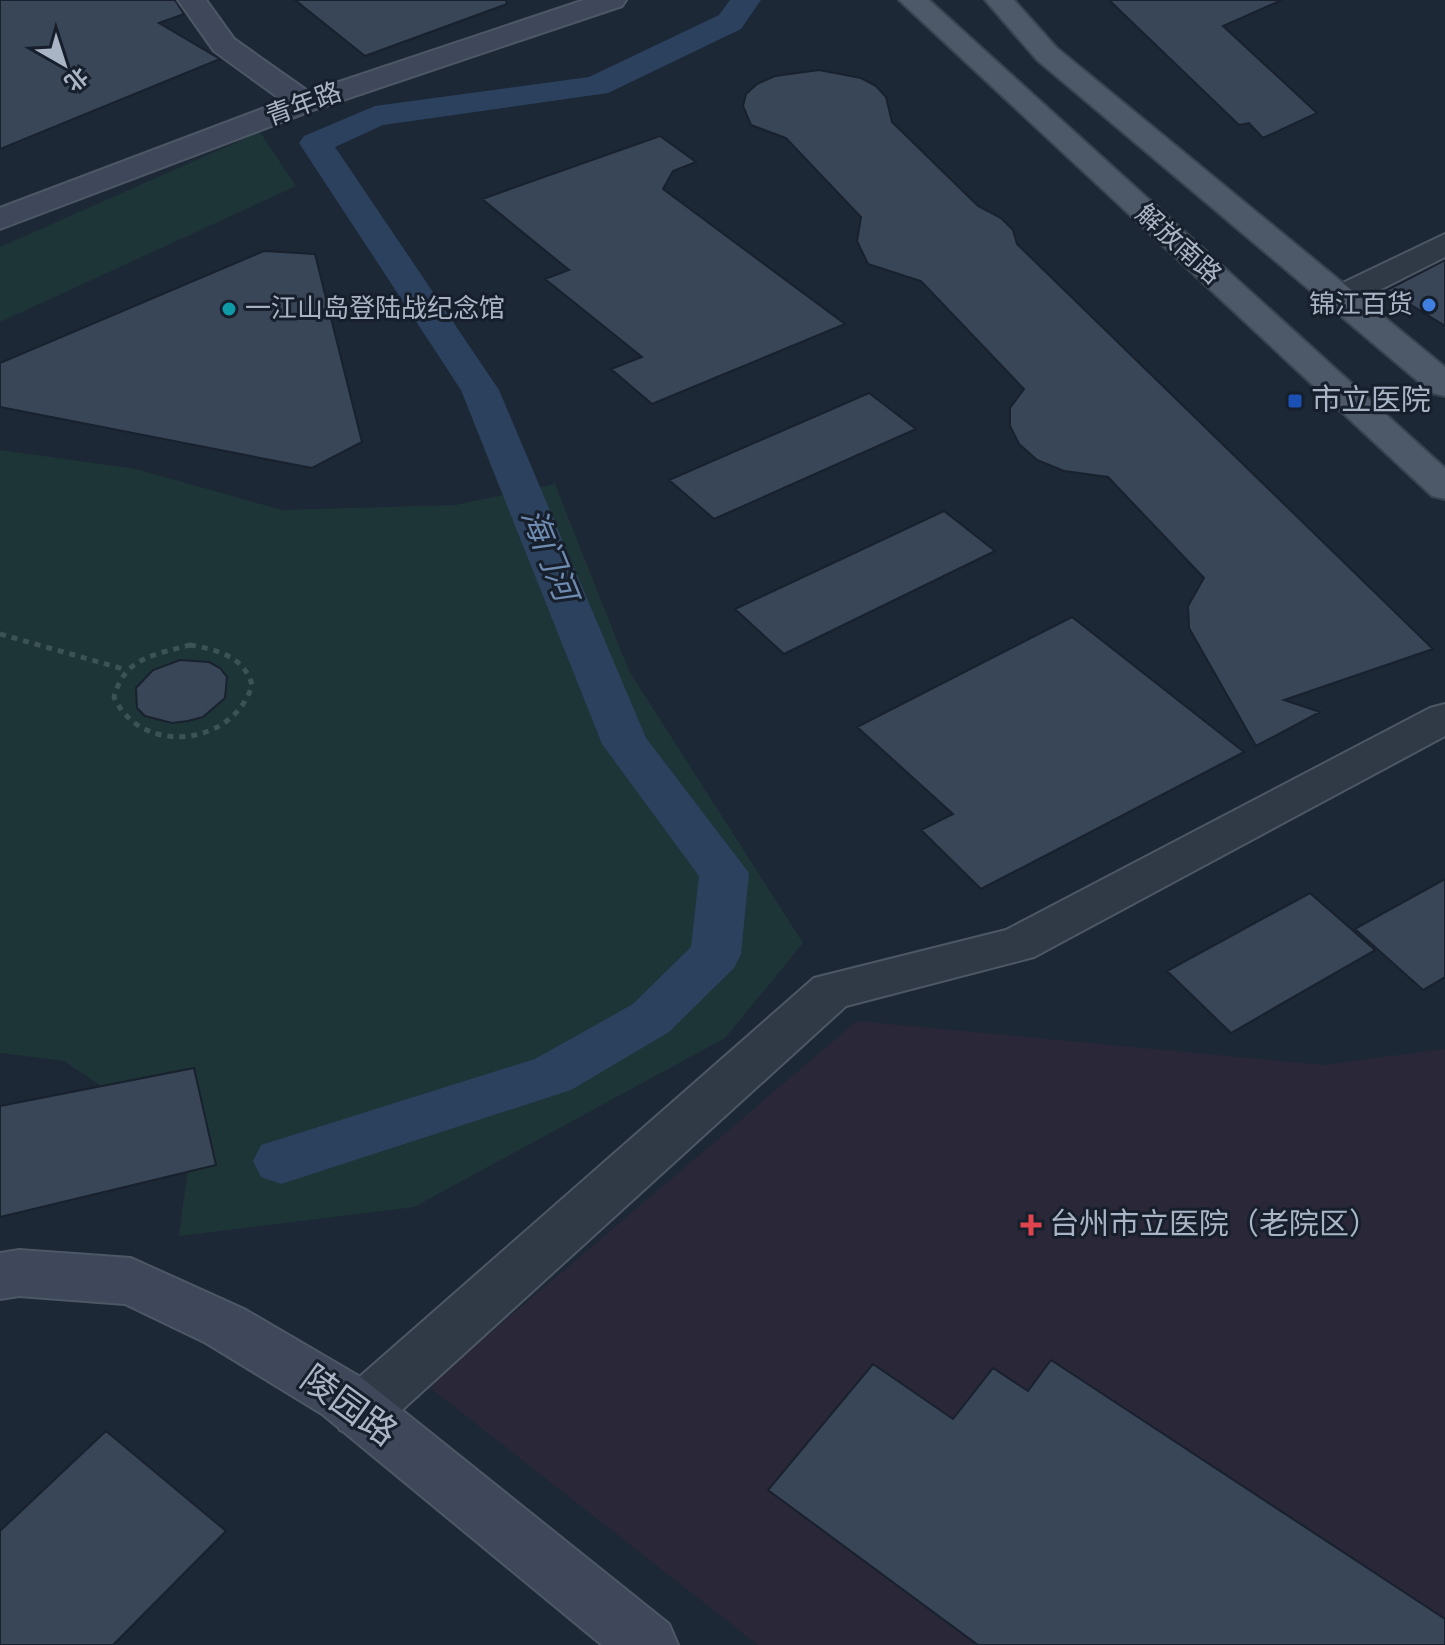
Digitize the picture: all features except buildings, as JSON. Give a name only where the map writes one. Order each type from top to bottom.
[{"type":"main road","name":"解放南路","points":[[913,0],[1445,488]]},
{"type":"main road","points":[[999,0],[1047,54],[1445,385]]},
{"type":"street","points":[[192,0],[224,45],[305,103]]},
{"type":"street","name":"青年路","points":[[0,219],[305,103],[612,0]]},
{"type":"street","points":[[1340,297],[1445,244]]},
{"type":"street","points":[[360,1412],[831,991],[1018,945],[1445,718]]},
{"type":"street","name":"陵园路","points":[[0,1276],[19,1273],[131,1281],[225,1326],[342,1396],[648,1645]]},
{"type":"path","points":[[0,634],[127,670]]},
{"type":"path","points":[[212,647],[244,664],[250,678],[248,693],[240,708],[225,721],[181,736],[157,736],[137,731],[114,710],[113,696],[118,681],[127,670],[146,656],[167,648],[212,647]]},
{"type":"shaded area","name":"台州市立医院（老院区）","points":[[857,1021],[1323,1065],[1445,1049],[1445,1645],[758,1645],[428,1386]]},
{"type":"green space","points":[[260,132],[296,186],[0,322],[0,247]]},
{"type":"green space","points":[[0,450],[136,469],[282,510],[456,505],[555,484],[629,671],[803,943],[725,1038],[414,1207],[179,1236],[191,1146],[64,1061],[0,1053]]},
{"type":"waterway","name":"海门河","points":[[281,1161],[552,1075],[651,1018],[716,954],[724,873],[625,744],[480,390],[316,143],[375,116],[597,86],[730,22],[746,0]]},
{"type":"place","name":"锦江百货","points":[[1429,305]]},
{"type":"place","name":"一江山岛登陆战纪念馆","points":[[229,309]]},
{"type":"place","name":"市立医院","points":[[1295,401]]},
{"type":"place","name":"台州市立医院（老院区）","points":[[1031,1225]]}]
